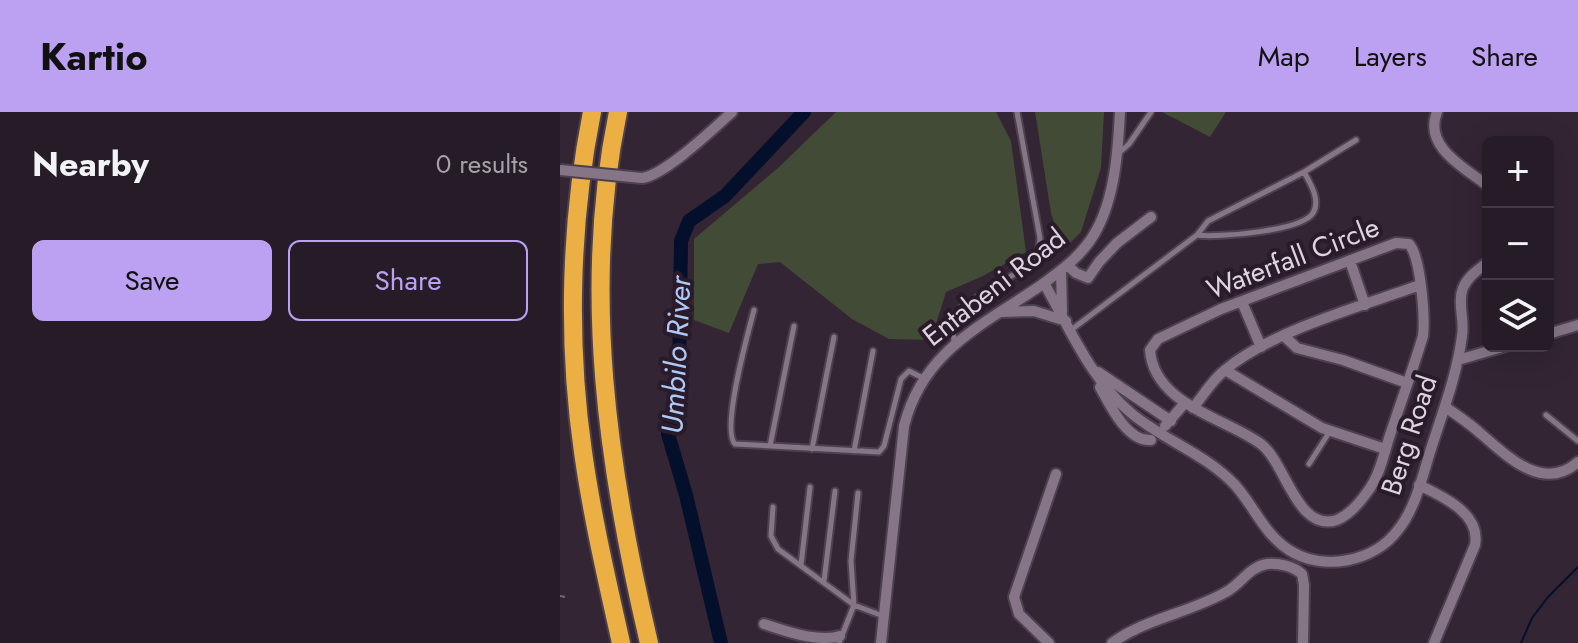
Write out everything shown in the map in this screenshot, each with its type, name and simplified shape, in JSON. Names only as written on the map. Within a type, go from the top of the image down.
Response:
[{"type":"highway","points":[[592,112],[580,195],[576,254],[576,386],[593,514],[621,643]]},
{"type":"highway","points":[[618,112],[606,194],[600,326],[620,512],[649,643]]},
{"type":"street","points":[[560,170],[651,177],[732,112]]},
{"type":"street","name":"Entabeni Road","points":[[881,643],[904,426],[909,406],[931,366],[954,345],[1044,283],[1081,253],[1097,230],[1107,203],[1120,112]]},
{"type":"street","points":[[1437,112],[1433,131],[1441,148],[1482,181]]},
{"type":"street","points":[[1066,322],[1064,268],[1088,278],[1117,243],[1151,217]]},
{"type":"street","name":"Waterfall Circle","points":[[1396,243],[1409,244],[1415,253],[1425,324],[1374,482],[1359,502],[1340,519],[1321,520],[1301,507],[1263,445],[1188,406],[1156,370],[1150,358],[1152,345],[1158,339],[1242,302],[1350,261],[1396,243]]},
{"type":"street","points":[[1350,261],[1365,305]]},
{"type":"street","name":"Berg Road","points":[[1093,369],[1107,389],[1132,413],[1224,474],[1278,542],[1291,552],[1336,562],[1351,560],[1382,546],[1404,522],[1445,407],[1458,360],[1463,333],[1463,287],[1482,267]]},
{"type":"street","points":[[1044,283],[1093,369],[1103,393],[1126,427],[1136,437],[1151,440]]},
{"type":"street","points":[[1093,369],[1168,424],[1225,370],[1261,347],[1420,285]]},
{"type":"street","points":[[1242,302],[1261,347]]},
{"type":"street","points":[[1001,312],[1034,311],[1066,322]]},
{"type":"street","points":[[1554,332],[1578,325]]},
{"type":"street","points":[[1284,336],[1297,348],[1343,360],[1407,383]]},
{"type":"street","points":[[1458,360],[1485,352]]},
{"type":"street","points":[[1225,370],[1330,431],[1385,449]]},
{"type":"street","points":[[1445,407],[1525,469],[1540,473],[1560,472],[1578,462]]},
{"type":"street","points":[[1049,643],[1019,614],[1014,597],[1056,474]]},
{"type":"street","points":[[1419,485],[1442,496],[1464,513],[1477,534],[1434,643]]},
{"type":"street","points":[[1112,643],[1145,623],[1198,606],[1223,594],[1259,566],[1268,564],[1292,567],[1302,574],[1303,643]]},
{"type":"street","points":[[764,624],[790,638],[839,640]]},
{"type":"lane","points":[[954,345],[953,321],[962,307],[1032,263],[1038,256],[1040,238],[1017,112]]},
{"type":"lane","points":[[1116,156],[1129,144],[1151,112]]},
{"type":"lane","points":[[1066,322],[1197,235],[1208,221],[1304,172],[1356,140]]},
{"type":"lane","points":[[1197,235],[1232,236],[1303,221],[1313,214],[1316,199],[1304,172]]},
{"type":"lane","points":[[754,310],[740,364],[730,435],[735,444],[874,453],[882,450],[901,379],[909,371],[923,378]]},
{"type":"lane","points":[[770,446],[794,326]]},
{"type":"lane","points":[[812,449],[834,337]]},
{"type":"lane","points":[[854,451],[873,351]]},
{"type":"lane","points":[[1546,415],[1578,441]]},
{"type":"lane","points":[[1309,464],[1330,431]]},
{"type":"lane","points":[[801,566],[810,487]]},
{"type":"lane","points":[[824,581],[835,491]]},
{"type":"lane","points":[[839,640],[854,605],[851,561],[858,493]]},
{"type":"lane","points":[[773,507],[773,542],[854,605],[884,616]]},
{"type":"path","points":[[560,596],[565,597]]},
{"type":"green space","points":[[836,112],[996,112],[1011,141],[1026,252],[946,292],[931,340],[889,339],[852,319],[780,262],[758,264],[729,333],[694,320],[694,239],[778,168]]},
{"type":"green space","points":[[1035,112],[1104,112],[1101,168],[1081,232],[1063,250],[1051,213]]},
{"type":"green space","points":[[1162,112],[1226,112],[1210,137]]},
{"type":"waterway","name":"Umbilo River","points":[[721,643],[686,495],[668,434],[679,378],[681,241],[689,221],[725,196],[804,112]]},
{"type":"waterway","points":[[1521,643],[1532,618],[1578,567]]}]
